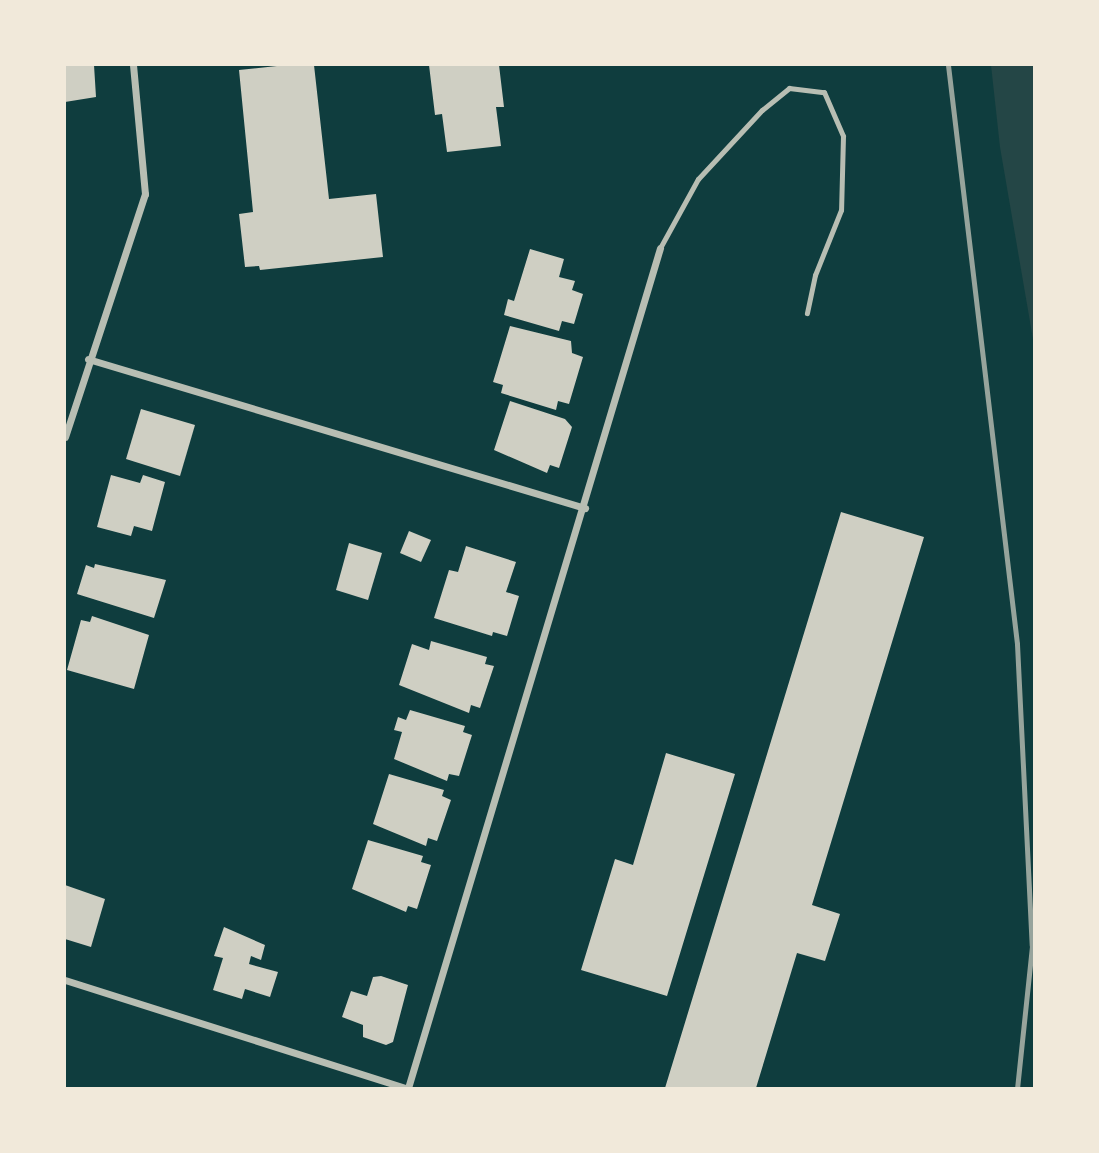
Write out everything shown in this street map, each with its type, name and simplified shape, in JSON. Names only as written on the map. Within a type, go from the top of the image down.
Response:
[{"type":"street","points":[[65,437],[88,359],[145,194],[133,65]]},
{"type":"street","points":[[65,980],[407,1088],[585,508],[660,248]]},
{"type":"street","points":[[88,359],[585,508]]},
{"type":"lane","points":[[660,248],[698,179],[762,110],[789,88],[824,92],[843,136],[841,210],[815,275],[807,313]]},
{"type":"shaded area","points":[[991,65],[1034,65],[1034,345],[1000,147]]},
{"type":"building","points":[[65,65],[94,65],[96,97],[65,102]]},
{"type":"building","points":[[314,65],[329,199],[376,194],[383,257],[260,270],[259,266],[245,267],[239,214],[253,212],[239,70]]},
{"type":"building","points":[[429,65],[499,65],[504,107],[496,107],[501,146],[447,152],[442,114],[435,115]]},
{"type":"building","points":[[530,249],[564,259],[559,277],[575,281],[572,290],[583,294],[574,324],[562,321],[559,331],[504,315],[508,299],[514,301]]},
{"type":"building","points":[[510,326],[571,341],[572,353],[583,357],[569,404],[558,401],[556,410],[501,393],[503,385],[493,382]]},
{"type":"building","points":[[510,401],[565,419],[572,427],[559,468],[550,465],[547,473],[494,450]]},
{"type":"building","points":[[141,409],[195,425],[180,476],[126,459]]},
{"type":"building","points":[[111,475],[140,483],[143,475],[165,482],[152,531],[134,526],[131,536],[97,527]]},
{"type":"building","points":[[841,512],[924,537],[812,905],[840,914],[825,961],[797,953],[756,1088],[665,1088]]},
{"type":"building","points":[[409,531],[431,540],[421,562],[400,553]]},
{"type":"building","points":[[349,543],[382,553],[368,600],[336,590]]},
{"type":"building","points":[[466,546],[516,562],[506,592],[519,596],[507,636],[493,632],[492,636],[434,618],[449,570],[458,572]]},
{"type":"building","points":[[95,564],[166,580],[154,618],[77,594],[86,565],[94,568]]},
{"type":"building","points":[[92,616],[149,635],[134,689],[67,670],[81,620],[90,622]]},
{"type":"building","points":[[431,641],[487,657],[485,664],[494,666],[480,708],[471,705],[469,713],[399,685],[412,644],[429,650]]},
{"type":"building","points":[[410,710],[465,726],[463,732],[472,735],[459,776],[449,774],[447,781],[394,759],[402,732],[394,730],[398,717],[406,720]]},
{"type":"building","points":[[666,753],[735,774],[667,996],[581,970],[615,859],[633,865]]},
{"type":"building","points":[[389,774],[444,790],[442,796],[451,800],[437,841],[428,838],[426,846],[373,824]]},
{"type":"building","points":[[368,840],[423,856],[421,862],[431,865],[417,909],[408,906],[406,912],[352,889]]},
{"type":"building","points":[[65,885],[105,899],[91,947],[65,939]]},
{"type":"building","points":[[224,927],[265,945],[261,960],[251,956],[249,964],[278,972],[270,997],[245,989],[242,999],[213,990],[223,958],[214,956]]},
{"type":"building","points":[[381,976],[408,985],[393,1042],[386,1045],[363,1037],[363,1025],[342,1017],[351,991],[367,996],[373,977]]},
{"type":"railway","points":[[948,65],[1017,644],[1032,946],[1017,1088]]}]
